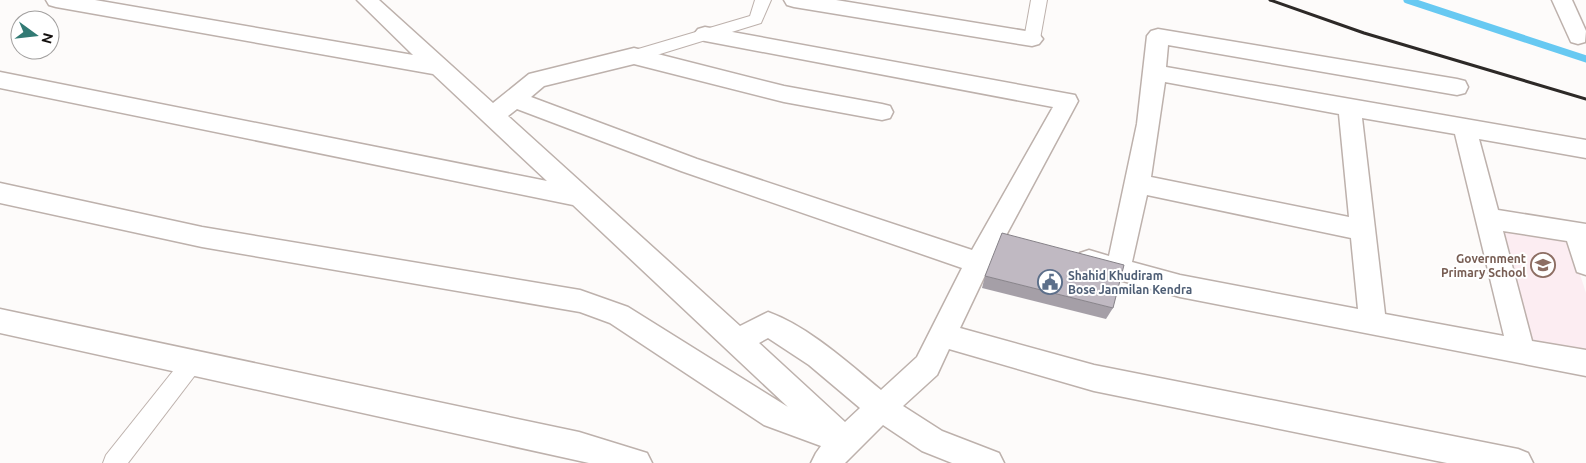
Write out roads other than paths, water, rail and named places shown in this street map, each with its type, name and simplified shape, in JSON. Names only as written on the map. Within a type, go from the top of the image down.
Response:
[{"type":"street","points":[[56,0],[438,67]]},
{"type":"street","points":[[367,0],[845,441]]},
{"type":"street","points":[[492,116],[537,80],[634,56],[756,19],[764,0]]},
{"type":"street","points":[[794,0],[885,7],[1032,39],[1039,0]]},
{"type":"street","points":[[705,34],[1067,102],[1003,237],[978,263],[927,366],[845,441],[826,463]]},
{"type":"street","points":[[1118,269],[1139,184],[1156,73],[1158,36],[1457,87]]},
{"type":"street","points":[[634,56],[784,94],[882,112]]},
{"type":"street","points":[[1156,73],[1465,129],[1586,148]]},
{"type":"street","points":[[0,80],[582,198]]},
{"type":"street","points":[[514,98],[689,165],[978,263]]},
{"type":"street","points":[[1350,108],[1373,324]]},
{"type":"street","points":[[1465,129],[1521,351]]},
{"type":"street","points":[[1139,184],[1363,230]]},
{"type":"street","points":[[0,193],[202,237],[580,301],[619,315],[774,415],[845,441]]},
{"type":"street","points":[[1488,219],[1581,233],[1586,264]]},
{"type":"street","points":[[1070,256],[1180,286],[1586,363]]},
{"type":"street","points":[[0,321],[579,446],[637,463]]},
{"type":"street","points":[[738,341],[768,324],[819,356],[881,408],[932,441],[989,463]]},
{"type":"street","points":[[942,335],[1094,378],[1518,463]]},
{"type":"street","points":[[114,463],[192,363]]},
{"type":"waterway","points":[[1407,0],[1586,59]]},
{"type":"railway","points":[[1270,0],[1364,33],[1586,99]]},
{"type":"place","name":"Government Primary School","points":[[1543,265]]},
{"type":"place","name":"Shahid Khudiram Bose Janmilan Kendra","points":[[1050,282]]}]
